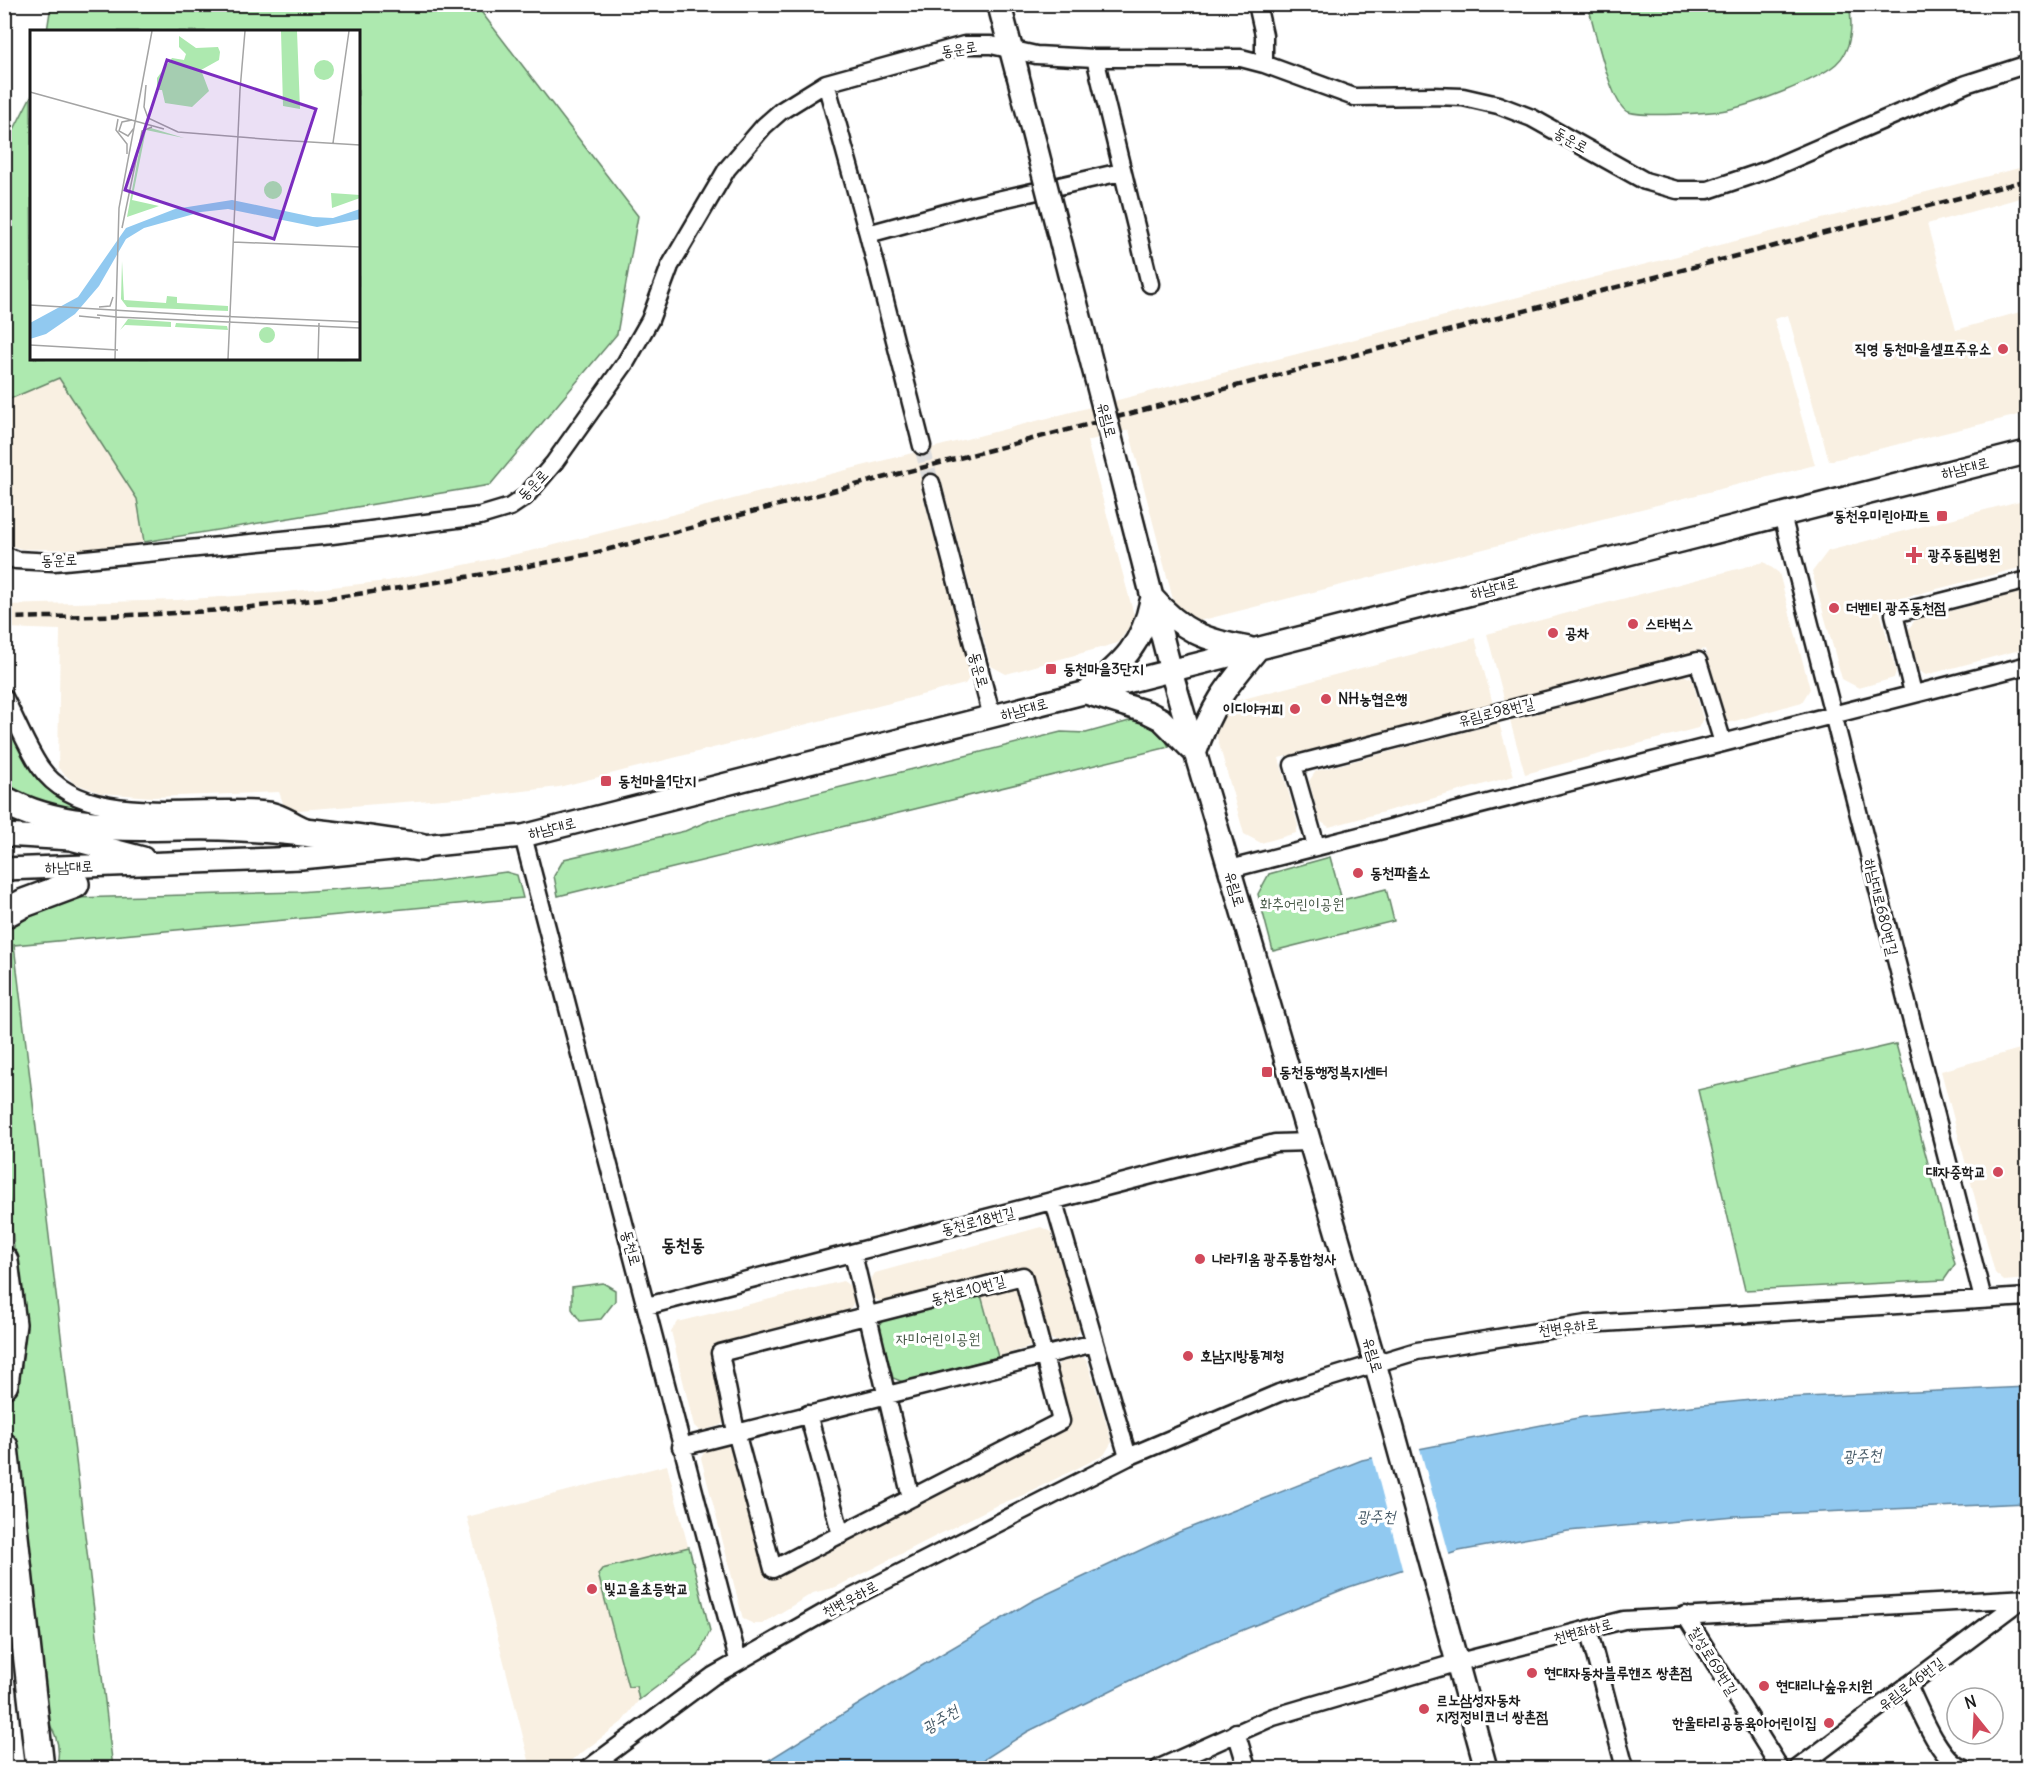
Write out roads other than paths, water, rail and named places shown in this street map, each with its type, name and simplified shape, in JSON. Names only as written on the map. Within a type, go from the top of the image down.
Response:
[{"type":"highway","points":[[4,800],[30,814],[86,825],[220,826],[318,832],[420,847]]},
{"type":"highway","points":[[4,902],[27,893],[75,884]]},
{"type":"highway","points":[[4,914],[24,903],[75,884]]},
{"type":"highway","points":[[4,1261],[12,1324],[4,1384]]},
{"type":"highway","points":[[4,1447],[40,1768]]},
{"type":"main road","name":"유림로","points":[[999,4],[1017,72]]},
{"type":"main road","name":"하남대로","points":[[1674,542],[2028,452]]},
{"type":"street","points":[[1257,4],[1264,35],[1264,64]]},
{"type":"street","name":"동운로","points":[[4,555],[16,560],[65,561],[332,536],[480,516],[510,507],[525,496],[554,463],[626,362],[650,320],[670,266],[727,169],[764,126],[782,111],[826,83],[964,45],[991,45],[1036,55],[1095,58],[1195,56],[1241,58],[1264,64],[1354,97],[1463,97],[1498,105],[1532,118],[1645,181],[1677,190],[1708,190],[1770,169],[1966,84],[2028,64]]},
{"type":"street","points":[[1095,58],[1150,284]]},
{"type":"street","name":"유림로","points":[[1017,72],[1171,671],[1382,1387],[1486,1768]]},
{"type":"street","points":[[826,83],[868,234],[922,446]]},
{"type":"street","points":[[868,234],[971,206],[1121,172]]},
{"type":"street","name":"동운로","points":[[931,483],[992,717]]},
{"type":"street","name":"하남대로680번길","points":[[1782,515],[1983,1299]]},
{"type":"street","name":"하남대로","points":[[4,869],[301,858],[523,836],[1674,542]]},
{"type":"street","points":[[1913,693],[1894,614],[2028,580]]},
{"type":"street","points":[[1085,693],[1147,712],[1161,719],[1195,754],[1215,702],[1258,649],[1216,642],[1200,636],[1182,627],[1152,597]]},
{"type":"street","points":[[1085,693],[1122,662],[1137,643],[1146,622],[1152,597]]},
{"type":"street","name":"유림로98번길","points":[[1316,846],[1293,765],[1501,710],[1698,661],[1723,743]]},
{"type":"street","points":[[1230,869],[1832,713],[2028,665]]},
{"type":"street","points":[[4,697],[41,768],[61,788],[87,801],[115,807],[273,811],[318,832]]},
{"type":"street","points":[[4,835],[71,839],[167,864]]},
{"type":"street","name":"동천로","points":[[523,836],[738,1660]]},
{"type":"street","points":[[75,884],[167,864]]},
{"type":"street","name":"동천로18번길","points":[[647,1306],[1275,1143],[1310,1142]]},
{"type":"street","points":[[1054,1202],[1128,1457]]},
{"type":"street","points":[[853,1254],[911,1498]]},
{"type":"street","name":"동천로10번길","points":[[1023,1276],[1061,1421],[773,1569],[736,1432],[720,1353],[868,1317],[1023,1276]]},
{"type":"street","name":"천변우하로","points":[[589,1768],[696,1688],[738,1660],[970,1536],[1128,1457],[1279,1393],[1417,1351],[1586,1324],[2028,1297]]},
{"type":"street","points":[[681,1447],[1094,1343]]},
{"type":"street","points":[[808,1414],[841,1534]]},
{"type":"street","name":"천변좌하로","points":[[1159,1768],[1273,1717],[1454,1655],[1624,1620],[1685,1615],[2026,1599]]},
{"type":"street","name":"유림로46번길","points":[[1798,1768],[2026,1599]]},
{"type":"street","name":"칠성로69번길","points":[[1685,1615],[1780,1768]]},
{"type":"street","points":[[1588,1629],[1625,1768]]},
{"type":"street","points":[[1908,1685],[1938,1744],[1956,1766],[1963,1768]]},
{"type":"street","points":[[1236,1732],[1247,1768]]},
{"type":"water","name":"광주천","points":[[2027,1387],[2027,1503],[1734,1516],[1568,1531],[1459,1551],[1349,1587],[1186,1653],[1027,1732],[971,1768],[756,1768],[901,1678],[1032,1601],[1179,1532],[1362,1460],[1583,1417],[1761,1399]]},
{"type":"tunnel","points":[[922,446],[931,483]]},
{"type":"railway","points":[[4,618],[183,613],[242,608],[418,585],[594,553],[2028,180]]},
{"type":"place","name":"직영 동천마을셀프주유소","points":[[2003,349]]},
{"type":"place","name":"동천우미린아파트","points":[[1942,516]]},
{"type":"place","name":"광주동림병원","points":[[1914,555]]},
{"type":"place","name":"더벤티 광주동천점","points":[[1834,608]]},
{"type":"place","name":"스타벅스","points":[[1633,624]]},
{"type":"place","name":"공차","points":[[1553,633]]},
{"type":"place","name":"동천마을3단지","points":[[1051,669]]},
{"type":"place","name":"NH농협은행","points":[[1326,699]]},
{"type":"place","name":"이디야커피","points":[[1295,709]]},
{"type":"place","name":"동천마을1단지","points":[[606,781]]},
{"type":"place","name":"동천파출소","points":[[1358,873]]},
{"type":"place","name":"동천동행정복지센터","points":[[1267,1072]]},
{"type":"place","name":"대자중학교","points":[[1998,1172]]},
{"type":"place","name":"나라키움 광주통합청사","points":[[1200,1259]]},
{"type":"place","name":"호남지방통계청","points":[[1188,1356]]},
{"type":"place","name":"빛고을초등학교","points":[[592,1589]]},
{"type":"place","name":"현대자동차블루핸즈 쌍촌점","points":[[1532,1673]]},
{"type":"place","name":"현대리나숲유치원","points":[[1764,1686]]},
{"type":"place","name":"르노삼성자동차 지정정비코너 쌍촌점","points":[[1424,1709]]},
{"type":"place","name":"한울타리공동육아어린이집","points":[[1829,1723]]},
{"type":"district","name":"동천동","points":[[683,1245]]},
{"type":"park label","name":"화추어린이공원","points":[[1302,904]]},
{"type":"park label","name":"자미어린이공원","points":[[938,1339]]}]
